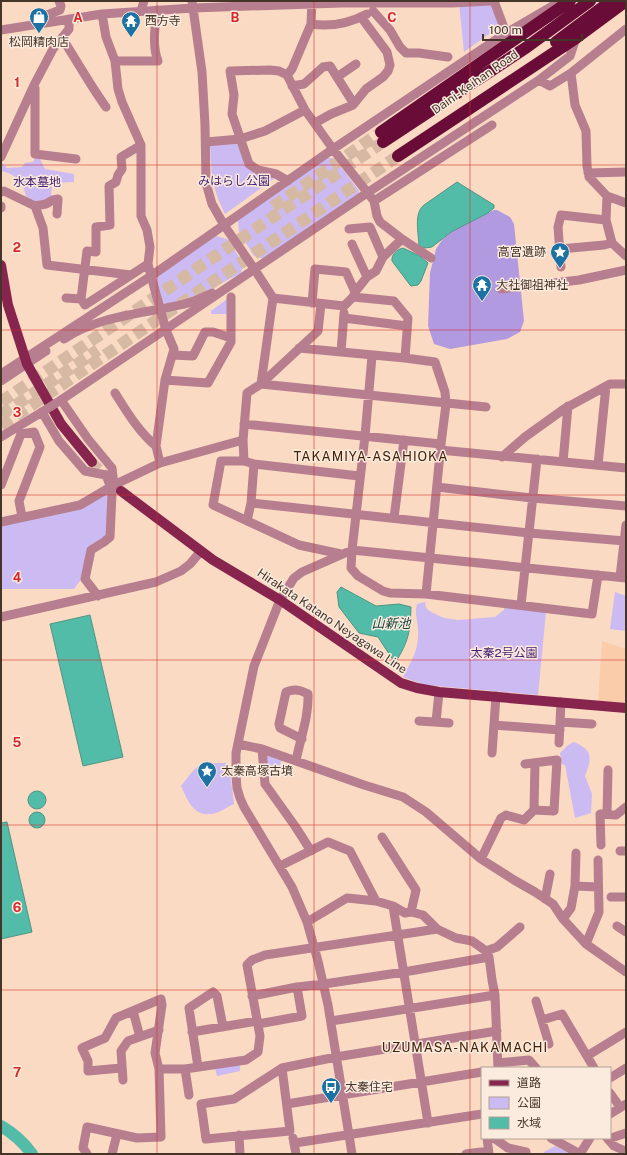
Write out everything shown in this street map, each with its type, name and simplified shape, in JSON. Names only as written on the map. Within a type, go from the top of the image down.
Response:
[{"type":"highway","name":"Daini-Keihan Road","points":[[570,1],[382,137],[527,47],[590,1]]},
{"type":"highway","name":"Daini-Keihan Road","points":[[576,38],[395,155],[535,57],[611,1]]},
{"type":"highway","points":[[576,38],[626,1]]},
{"type":"main road","points":[[1,265],[8,305],[26,361],[61,424],[92,462]]},
{"type":"main road","name":"Hirakata Katano Neyagawa Line","points":[[117,488],[213,560],[280,600],[397,681],[417,688],[439,692],[626,708]]},
{"type":"street","points":[[40,23],[47,15],[60,10],[61,6],[59,1]]},
{"type":"street","points":[[141,11],[144,1]]},
{"type":"street","points":[[1,30],[102,14],[157,10],[192,4],[312,2],[373,6],[489,1]]},
{"type":"street","points":[[494,1],[506,33]]},
{"type":"street","points":[[1,381],[26,361],[333,149],[506,33],[562,1]]},
{"type":"street","points":[[287,75],[292,69],[311,24],[312,2]]},
{"type":"street","points":[[192,4],[202,72],[206,142],[206,183],[212,204],[224,225],[273,298],[261,384]]},
{"type":"street","points":[[311,24],[346,23],[361,17],[373,6]]},
{"type":"street","points":[[373,6],[400,47],[406,53],[419,53],[448,57]]},
{"type":"street","points":[[115,61],[158,61],[156,55],[155,26],[157,10]]},
{"type":"street","points":[[102,14],[106,37],[115,61],[118,89],[122,102],[141,145],[141,216],[147,230],[150,247],[148,264],[166,330],[174,349],[165,380],[156,446],[160,462]]},
{"type":"street","points":[[315,123],[354,104],[366,89],[383,77],[388,70],[390,65],[387,52],[361,17]]},
{"type":"street","points":[[1,157],[34,85],[53,49],[69,29],[69,19]]},
{"type":"street","points":[[539,80],[550,86],[571,73],[626,29]]},
{"type":"street","points":[[62,38],[90,85],[106,107]]},
{"type":"street","points":[[1,437],[61,400],[367,193],[539,80],[570,56],[576,38]]},
{"type":"street","points":[[337,77],[356,64]]},
{"type":"street","points":[[292,86],[304,84],[323,67],[330,66],[354,104]]},
{"type":"street","points":[[288,181],[276,174],[258,170],[249,164],[232,114],[234,95],[230,71],[270,70],[279,71],[287,75],[305,110],[374,202],[380,222],[402,239],[431,258]]},
{"type":"street","points":[[571,73],[575,105],[586,131],[588,173],[607,196],[626,202]]},
{"type":"street","points":[[34,85],[35,154],[76,159]]},
{"type":"street","points":[[206,142],[240,139],[265,131],[305,110]]},
{"type":"street","points":[[374,202],[492,124]]},
{"type":"street","points":[[141,145],[121,157],[122,169],[116,182],[108,186],[110,225],[96,227],[96,252],[87,251],[81,299],[85,304],[148,264]]},
{"type":"street","points":[[588,173],[626,172]]},
{"type":"street","points":[[1,192],[4,191],[35,206],[46,204],[58,199],[57,214]]},
{"type":"street","points":[[607,196],[606,220],[612,243],[626,256]]},
{"type":"street","points":[[35,206],[43,228],[47,265],[131,275]]},
{"type":"street","points":[[561,267],[558,227],[560,215],[606,220]]},
{"type":"street","points":[[349,229],[370,227],[383,257]]},
{"type":"street","points":[[340,352],[344,306],[367,277],[376,271],[383,257],[402,239]]},
{"type":"street","points":[[560,249],[612,243]]},
{"type":"street","points":[[352,244],[367,277]]},
{"type":"street","points":[[244,461],[243,440],[247,393],[261,384],[318,331],[315,269],[346,272],[354,294]]},
{"type":"street","points":[[501,289],[579,280],[626,270]]},
{"type":"street","points":[[1,374],[90,325],[111,318],[186,304],[230,286]]},
{"type":"street","points":[[354,294],[394,301],[408,318],[405,358]]},
{"type":"street","points":[[165,380],[208,383],[231,342],[231,297]]},
{"type":"street","points":[[66,298],[81,299]]},
{"type":"street","points":[[273,298],[344,306]]},
{"type":"street","points":[[344,318],[407,326]]},
{"type":"street","points":[[173,355],[193,356],[205,332],[213,332],[231,338]]},
{"type":"street","points":[[299,348],[435,362],[446,392],[446,404],[440,447],[426,594]]},
{"type":"street","points":[[372,356],[365,436],[359,476],[352,550],[351,568],[358,576],[383,591],[390,593],[426,594],[592,614],[598,575]]},
{"type":"street","points":[[261,384],[486,407]]},
{"type":"street","points":[[502,457],[526,436],[568,406],[610,384],[626,384]]},
{"type":"street","points":[[598,465],[606,386]]},
{"type":"street","points":[[115,393],[128,413],[149,440],[156,446]]},
{"type":"street","points":[[61,400],[88,440],[112,468],[117,488]]},
{"type":"street","points":[[563,462],[568,406]]},
{"type":"street","points":[[42,412],[59,441],[85,471],[106,475],[109,483],[117,488]]},
{"type":"street","points":[[244,424],[404,440],[502,457],[626,468]]},
{"type":"street","points":[[1,485],[21,434],[34,432],[40,447],[20,501],[22,518]]},
{"type":"street","points":[[1,522],[80,506],[117,488],[160,462],[243,440]]},
{"type":"street","points":[[394,518],[404,440]]},
{"type":"street","points":[[521,606],[537,459]]},
{"type":"street","points":[[341,554],[299,545],[213,505],[221,461],[244,461],[254,464],[359,476]]},
{"type":"street","points":[[247,521],[251,503],[254,464]]},
{"type":"street","points":[[437,487],[532,498],[626,506]]},
{"type":"street","points":[[98,596],[85,579],[91,550],[110,537],[112,494],[117,488]]},
{"type":"street","points":[[251,503],[356,513],[529,533],[625,541]]},
{"type":"street","points":[[352,1154],[331,1021],[315,948],[307,922],[292,887],[240,798],[236,776],[236,753],[254,666],[280,600],[294,578],[302,572],[352,550],[623,578],[626,525]]},
{"type":"street","points":[[1,618],[156,582],[181,571],[190,564],[201,551]]},
{"type":"street","points":[[296,761],[302,739],[308,694],[303,691],[292,689],[286,692],[279,724],[280,728],[302,739]]},
{"type":"street","points":[[436,722],[439,692]]},
{"type":"street","points":[[492,753],[496,696]]},
{"type":"street","points":[[559,743],[561,702]]},
{"type":"street","points":[[419,721],[450,724]]},
{"type":"street","points":[[494,725],[560,726],[592,724]]},
{"type":"street","points":[[238,744],[262,749],[364,785],[403,797],[426,812],[481,859],[553,904],[563,919],[586,944],[626,972]]},
{"type":"street","points":[[262,749],[265,784],[311,851]]},
{"type":"street","points":[[481,859],[501,818],[506,815],[524,820],[534,810],[554,811],[557,760],[530,764],[534,810]]},
{"type":"street","points":[[601,845],[602,814],[608,770]]},
{"type":"street","points":[[602,814],[616,815],[626,808]]},
{"type":"street","points":[[382,837],[416,890],[412,912]]},
{"type":"street","points":[[280,866],[328,842],[350,851],[376,901]]},
{"type":"street","points":[[563,919],[572,908],[575,886],[576,852]]},
{"type":"street","points":[[586,944],[599,912],[598,860]]},
{"type":"street","points":[[545,899],[550,874]]},
{"type":"street","points":[[575,886],[598,887]]},
{"type":"street","points":[[612,897],[626,897]]},
{"type":"street","points":[[307,922],[347,898],[376,901],[393,906],[405,913],[412,912],[423,915],[437,928],[456,938],[472,941],[487,954],[496,995],[498,1066],[529,1060],[535,1067]]},
{"type":"street","points":[[393,906],[428,1122]]},
{"type":"street","points":[[618,926],[626,932]]},
{"type":"street","points":[[252,996],[297,987],[404,972],[487,954],[520,927]]},
{"type":"street","points":[[159,1069],[185,1069],[246,1060],[258,1052],[260,1036],[247,965],[252,960],[265,955],[437,928]]},
{"type":"street","points":[[192,1032],[302,1016],[297,987]]},
{"type":"street","points":[[198,1067],[189,1008],[213,992],[217,996],[223,1027]]},
{"type":"street","points":[[331,1021],[496,995]]},
{"type":"street","points":[[87,1154],[83,1148],[87,1127],[137,1138],[161,1137],[159,1069],[155,1053],[162,1005],[161,999],[116,1018],[105,1038],[82,1048],[88,1061],[88,1071],[121,1068]]},
{"type":"street","points":[[536,1001],[549,1044]]},
{"type":"street","points":[[133,1011],[140,1037]]},
{"type":"street","points":[[542,1020],[562,1014],[593,1067]]},
{"type":"street","points":[[123,1080],[121,1051],[128,1042],[159,1030]]},
{"type":"street","points":[[290,1131],[206,1139],[201,1104],[234,1099],[282,1068],[336,1057],[497,1031]]},
{"type":"street","points":[[587,1056],[626,1032]]},
{"type":"street","points":[[282,1068],[290,1131],[295,1143],[296,1154]]},
{"type":"street","points":[[611,1077],[626,1068]]},
{"type":"street","points":[[185,1069],[189,1096]]},
{"type":"street","points":[[287,1104],[481,1072]]},
{"type":"street","points":[[611,1094],[623,1106],[611,1113]]},
{"type":"street","points":[[295,1143],[481,1114]]},
{"type":"street","points":[[611,1138],[626,1133]]},
{"type":"street","points":[[112,1154],[117,1134]]},
{"type":"street","points":[[240,1135],[240,1154]]},
{"type":"street","points":[[466,1154],[489,1152],[487,1139]]},
{"type":"street","points":[[495,1139],[508,1148],[526,1152],[526,1154]]},
{"type":"street","points":[[553,1139],[580,1154],[589,1139]]},
{"type":"street","points":[[608,1139],[614,1146],[623,1150],[625,1154]]},
{"type":"shaded area","points":[[494,210],[497,210],[510,217],[514,224],[524,321],[520,332],[507,339],[450,349],[434,344],[428,326],[430,273],[436,249],[442,240],[451,232]]},
{"type":"shaded area","points":[[602,641],[626,649],[626,703],[598,701]]},
{"type":"green space","points":[[489,1],[503,24],[464,52],[459,3]]},
{"type":"green space","name":"みはらし公園","points":[[240,142],[248,166],[275,178],[225,214],[218,199],[212,179],[210,146]]},
{"type":"green space","points":[[327,157],[336,160],[359,191],[358,197],[265,259],[254,256],[239,232],[238,220]]},
{"type":"green space","name":"水本墓地","points":[[35,158],[40,159],[45,169],[74,174],[74,182],[52,183],[51,199],[34,202],[26,196],[18,179],[11,174],[1,171],[1,162],[7,168],[22,167],[25,163],[33,162]]},
{"type":"green space","points":[[216,236],[227,239],[243,263],[241,274],[194,296],[162,304],[156,281],[158,274]]},
{"type":"green space","points":[[227,299],[228,314],[211,314],[211,311]]},
{"type":"green space","points":[[109,491],[106,537],[89,550],[82,578],[74,589],[1,589],[1,524],[22,521]]},
{"type":"green space","points":[[615,592],[626,596],[626,631],[610,629]]},
{"type":"green space","name":"太秦2号公園","points":[[425,602],[426,608],[431,612],[444,618],[458,620],[495,617],[504,610],[504,606],[546,612],[538,695],[425,685],[403,677],[416,649],[418,637],[416,611],[417,604]]},
{"type":"green space","points":[[574,742],[585,748],[588,752],[590,759],[585,776],[592,794],[591,813],[575,818],[565,765],[562,764],[560,753],[568,745]]},
{"type":"green space","points":[[265,755],[282,759],[276,776],[270,778]]},
{"type":"green space","points":[[209,763],[226,763],[229,765],[234,804],[213,814],[204,814],[199,812],[191,806],[181,786],[199,766]]},
{"type":"green space","points":[[237,1064],[240,1066],[240,1071],[217,1076],[215,1068]]},
{"type":"green space","points":[[555,1146],[573,1154],[544,1154],[544,1152]]},
{"type":"water","points":[[457,182],[494,205],[494,208],[488,213],[451,232],[432,247],[419,247],[417,224],[421,209],[424,205]]},
{"type":"water","points":[[403,248],[420,256],[428,263],[418,285],[411,286],[392,261],[392,257],[395,253]]},
{"type":"water","name":"山新池","points":[[341,587],[376,606],[399,604],[411,607],[408,636],[395,663],[378,637],[359,633],[339,607],[337,592]]},
{"type":"water","points":[[90,615],[123,757],[83,766],[50,624]]},
{"type":"water","points":[[37,791],[43,794],[46,800],[43,806],[37,809],[31,806],[28,800],[31,794]]},
{"type":"water","points":[[34,812],[40,812],[45,817],[43,826],[40,828],[34,828],[29,823],[29,817]]},
{"type":"water","points":[[7,822],[32,932],[1,939],[1,823]]},
{"type":"waterway","points":[[1,1126],[18,1138],[32,1154]]},
{"type":"tunnel","points":[[273,207],[381,132]]},
{"type":"tunnel","points":[[1,402],[383,142]]},
{"type":"tunnel","points":[[1,426],[398,156]]},
{"type":"tunnel","points":[[1,415],[98,350]]},
{"type":"tunnel","points":[[92,462],[109,479]]},
{"type":"place","name":"松岡精肉店","points":[[39,34]]},
{"type":"place","name":"西方寺","points":[[131,38]]},
{"type":"place","name":"高宮遺跡","points":[[560,269]]},
{"type":"place","name":"大社御祖神社","points":[[482,302]]},
{"type":"place","name":"太秦高塚古墳","points":[[207,788]]},
{"type":"place","name":"太秦住宅","points":[[331,1104]]},
{"type":"district","name":"TAKAMIYA-ASAHIOKA","points":[[371,456]]},
{"type":"district","name":"UZUMASA-NAKAMACHI","points":[[465,1047]]}]
